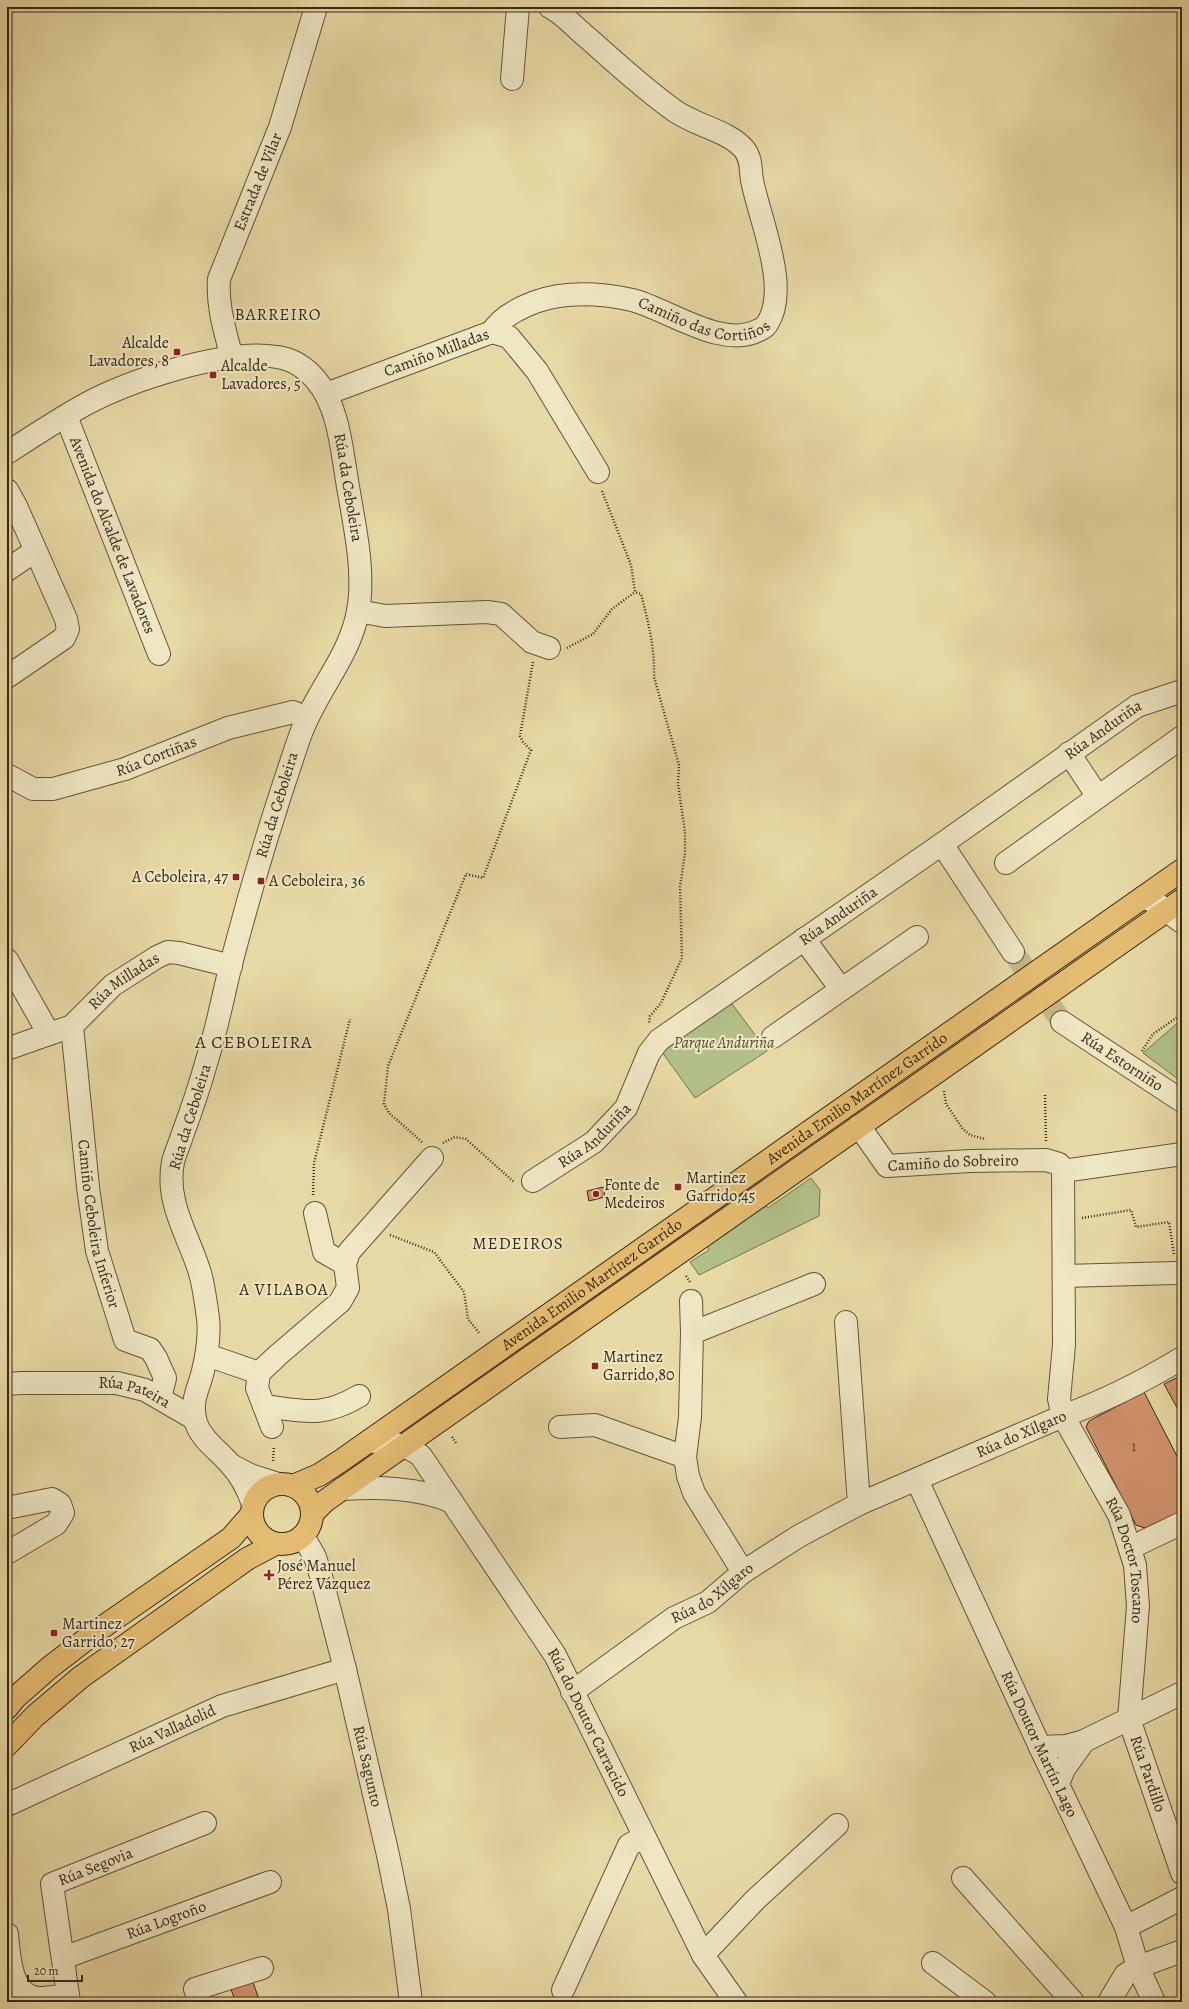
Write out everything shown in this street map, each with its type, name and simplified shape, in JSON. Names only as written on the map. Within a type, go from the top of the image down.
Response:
[{"type":"main road","name":"Avenida Emilio Martínez Garrido","points":[[285,1485],[319,1475],[368,1442],[1182,870]]},
{"type":"main road","name":"Avenida Emilio Martínez Garrido","points":[[312,1514],[325,1501],[342,1489],[412,1451],[423,1433],[859,1126],[1177,911]]},
{"type":"main road","points":[[7,1708],[15,1698],[49,1668],[97,1631],[231,1538],[252,1509],[260,1493],[271,1485],[285,1485],[307,1497],[312,1514],[308,1530],[303,1536],[294,1542],[275,1544],[262,1549],[241,1563],[81,1677],[35,1716],[7,1745]]},
{"type":"main road","points":[[252,1509],[253,1525],[258,1534],[265,1540],[275,1544]]},
{"type":"street","name":"Estrada de Vilar","points":[[232,358],[218,297],[219,279],[280,127],[316,7]]},
{"type":"street","points":[[512,79],[518,7]]},
{"type":"street","name":"Camiño das Cortiños","points":[[492,332],[498,322],[525,305],[548,297],[567,294],[598,295],[633,301],[705,330],[728,334],[749,335],[767,326],[774,309],[776,278],[763,216],[752,180],[751,161],[745,150],[734,140],[683,117],[654,96],[550,7]]},
{"type":"street","name":"Camiño Milladas","points":[[326,394],[492,332],[509,337],[537,371],[598,472]]},
{"type":"street","name":"Rúa da Ceboleira","points":[[195,1419],[193,1403],[202,1377],[207,1355],[208,1328],[203,1285],[199,1270],[179,1222],[173,1199],[172,1180],[174,1162],[208,1059],[231,966],[267,833],[307,718],[346,647],[358,611],[359,567],[354,530],[344,463],[335,421],[326,394],[316,379],[306,370],[281,357],[257,355],[232,358]]},
{"type":"street","name":"Avenida do Alcalde de Lavadores","points":[[7,452],[90,402],[121,389],[188,367],[232,358]]},
{"type":"street","name":"Avenida do Alcalde de Lavadores","points":[[66,416],[159,654]]},
{"type":"street","points":[[7,490],[16,506],[66,619],[68,629],[64,638],[7,677]]},
{"type":"street","points":[[7,570],[35,551]]},
{"type":"street","points":[[358,611],[385,616],[486,612],[501,614],[540,645]]},
{"type":"street","name":"Rúa Anduriña","points":[[526,1184],[594,1142],[626,1108],[649,1053],[659,1040],[942,844],[1137,706],[1182,691]]},
{"type":"street","name":"Rúa Cortiñas","points":[[7,775],[33,789],[53,789],[125,769],[235,726],[293,712],[307,718]]},
{"type":"street","points":[[1006,863],[1182,737]]},
{"type":"street","points":[[1069,753],[1098,797]]},
{"type":"street","points":[[942,844],[1013,952]]},
{"type":"street","points":[[1144,897],[1177,911]]},
{"type":"street","points":[[773,1037],[917,937]]},
{"type":"street","points":[[804,939],[841,990]]},
{"type":"street","name":"Rúa Milladas","points":[[7,1049],[72,1026],[113,985],[157,957],[168,952],[179,953],[231,966]]},
{"type":"street","points":[[7,960],[49,1034]]},
{"type":"street","name":"Rúa Estorniño","points":[[1062,1022],[1182,1101]]},
{"type":"street","name":"Camiño Ceboleira Inferior","points":[[72,1026],[88,1187],[98,1251],[125,1340],[150,1349],[166,1378],[160,1398]]},
{"type":"street","name":"Camiño do Sobreiro","points":[[859,1126],[887,1166],[970,1161],[1046,1160],[1059,1164],[1063,1171]]},
{"type":"street","points":[[1063,1416],[1059,1399],[1064,1345],[1063,1171],[1182,1154]]},
{"type":"street","points":[[272,1427],[257,1388],[259,1373],[340,1302],[348,1288],[345,1264],[349,1252],[434,1156]]},
{"type":"street","points":[[315,1213],[324,1252],[345,1264]]},
{"type":"street","points":[[1064,1276],[1176,1266]]},
{"type":"street","points":[[692,1333],[814,1284]]},
{"type":"street","points":[[690,1301],[692,1333],[690,1417],[685,1457],[694,1492],[743,1572]]},
{"type":"street","points":[[846,1322],[859,1504]]},
{"type":"street","points":[[207,1355],[259,1373]]},
{"type":"street","name":"Rúa do Xílgaro","points":[[572,1692],[674,1618],[708,1602],[743,1572],[799,1536],[859,1504],[1082,1409],[1150,1377],[1182,1358]]},
{"type":"street","name":"Rúa Pateira","points":[[7,1384],[117,1383],[145,1390],[195,1419]]},
{"type":"street","points":[[264,1406],[313,1413],[344,1405],[360,1396]]},
{"type":"street","name":"Rúa Doctor Toscano","points":[[1063,1416],[1119,1515],[1135,1565],[1138,1606],[1129,1719]]},
{"type":"street","points":[[195,1419],[198,1429],[208,1442],[233,1466],[243,1482],[252,1509]]},
{"type":"street","points":[[560,1427],[595,1425],[685,1457]]},
{"type":"street","points":[[368,1442],[389,1442],[412,1451]]},
{"type":"street","name":"Rúa do Doutor Carracido","points":[[412,1451],[452,1502],[555,1655],[703,1955],[732,2001]]},
{"type":"street","points":[[233,1466],[250,1475],[285,1485]]},
{"type":"street","name":"Rúa Doutor Martín Lago","points":[[917,1480],[1040,1747],[1126,1926],[1138,1967],[1154,2002]]},
{"type":"street","points":[[342,1489],[367,1487],[423,1493],[440,1496],[452,1502]]},
{"type":"street","points":[[7,1508],[52,1499],[60,1504],[63,1513],[56,1524],[7,1553]]},
{"type":"street","points":[[1130,1548],[1182,1523]]},
{"type":"street","name":"Rúa Sagunto","points":[[303,1536],[315,1557],[345,1669],[397,1901],[411,2002]]},
{"type":"street","name":"Rúa Valladolid","points":[[7,1805],[222,1706],[345,1669]]},
{"type":"street","points":[[1040,1747],[1066,1746],[1084,1741],[1182,1693]]},
{"type":"street","name":"Rúa Pardillo","points":[[1129,1719],[1182,1873]]},
{"type":"street","points":[[1058,1784],[1064,1769],[1084,1741]]},
{"type":"street","name":"Rúa Segovia","points":[[68,1998],[52,1884],[205,1823]]},
{"type":"street","points":[[703,1955],[755,1900],[837,1825]]},
{"type":"street","points":[[564,1990],[629,1845],[644,1837]]},
{"type":"street","points":[[963,1878],[1073,2002]]},
{"type":"street","name":"Rúa Logroño","points":[[63,1958],[270,1882]]},
{"type":"street","points":[[1126,1926],[1182,1898]]},
{"type":"street","points":[[7,1934],[12,1973],[26,1994],[38,1998],[68,1998]]},
{"type":"street","points":[[1109,2002],[1126,1975],[1138,1967],[1182,1951]]},
{"type":"street","points":[[933,1963],[985,2002]]},
{"type":"street","points":[[200,2002],[195,1989],[262,1968]]},
{"type":"path","points":[[598,472],[603,494],[631,565],[635,592]]},
{"type":"path","points":[[526,1184],[466,1139],[455,1137],[443,1144],[434,1156],[389,1113],[384,1104],[388,1066],[466,874],[483,878],[531,750],[523,742],[520,736],[535,651],[540,645],[570,647],[593,634],[612,609],[635,592]]},
{"type":"path","points":[[635,592],[641,594],[650,625],[655,661],[654,677],[679,764],[678,784],[686,832],[680,887],[682,958],[661,1003],[650,1016],[649,1028]]},
{"type":"path","points":[[1130,1066],[1153,1034],[1182,1014]]},
{"type":"path","points":[[315,1213],[312,1190],[314,1164],[350,1019]]},
{"type":"path","points":[[945,1093],[946,1104],[963,1129],[970,1135],[992,1141]]},
{"type":"path","points":[[1045,1095],[1046,1142]]},
{"type":"path","points":[[1078,1218],[1130,1210],[1136,1226],[1169,1222],[1176,1266]]},
{"type":"path","points":[[370,1228],[434,1252],[464,1292],[468,1319],[480,1334]]},
{"type":"green space","name":"Parque Anduriña","points":[[730,1001],[767,1051],[695,1098],[662,1052]]},
{"type":"green space","points":[[1182,1019],[1182,1082],[1143,1053]]},
{"type":"green space","points":[[811,1178],[820,1190],[819,1216],[699,1275],[690,1262],[709,1250],[707,1246],[765,1205],[768,1208]]},
{"type":"building","points":[[7,300],[12,301],[7,327]]},
{"type":"building","name":"Fonte de Medeiros","points":[[603,1187],[605,1197],[589,1201],[587,1191]]},
{"type":"building","points":[[1182,1375],[1182,1414],[1181,1415],[1164,1384]]},
{"type":"building","points":[[1144,1392],[1182,1466],[1182,1511],[1145,1528],[1136,1525],[1086,1427],[1089,1421]]},
{"type":"building","points":[[251,1977],[259,1999],[252,2002],[236,2002],[229,1985]]},
{"type":"tunnel","points":[[1013,952],[1062,1022]]},
{"type":"place","name":"Alcalde Lavadores, 8","points":[[177,352]]},
{"type":"place","name":"Alcalde Lavadores, 5","points":[[213,375]]},
{"type":"place","name":"A Ceboleira, 47","points":[[236,877]]},
{"type":"place","name":"A Ceboleira, 36","points":[[261,881]]},
{"type":"place","name":"Martinez Garrido,45","points":[[678,1187]]},
{"type":"place","name":"Fonte de Medeiros","points":[[596,1194]]},
{"type":"place","name":"Martinez Garrido,80","points":[[595,1366]]},
{"type":"place","name":"José Manuel Pérez Vázquez","points":[[269,1575]]},
{"type":"place","name":"Martinez Garrido, 27","points":[[54,1633]]},
{"type":"district","name":"BARREIRO","points":[[278,314]]},
{"type":"district","name":"A CEBOLEIRA","points":[[254,1042]]},
{"type":"district","name":"MEDEIROS","points":[[518,1243]]},
{"type":"district","name":"A VILABOA","points":[[284,1289]]}]
